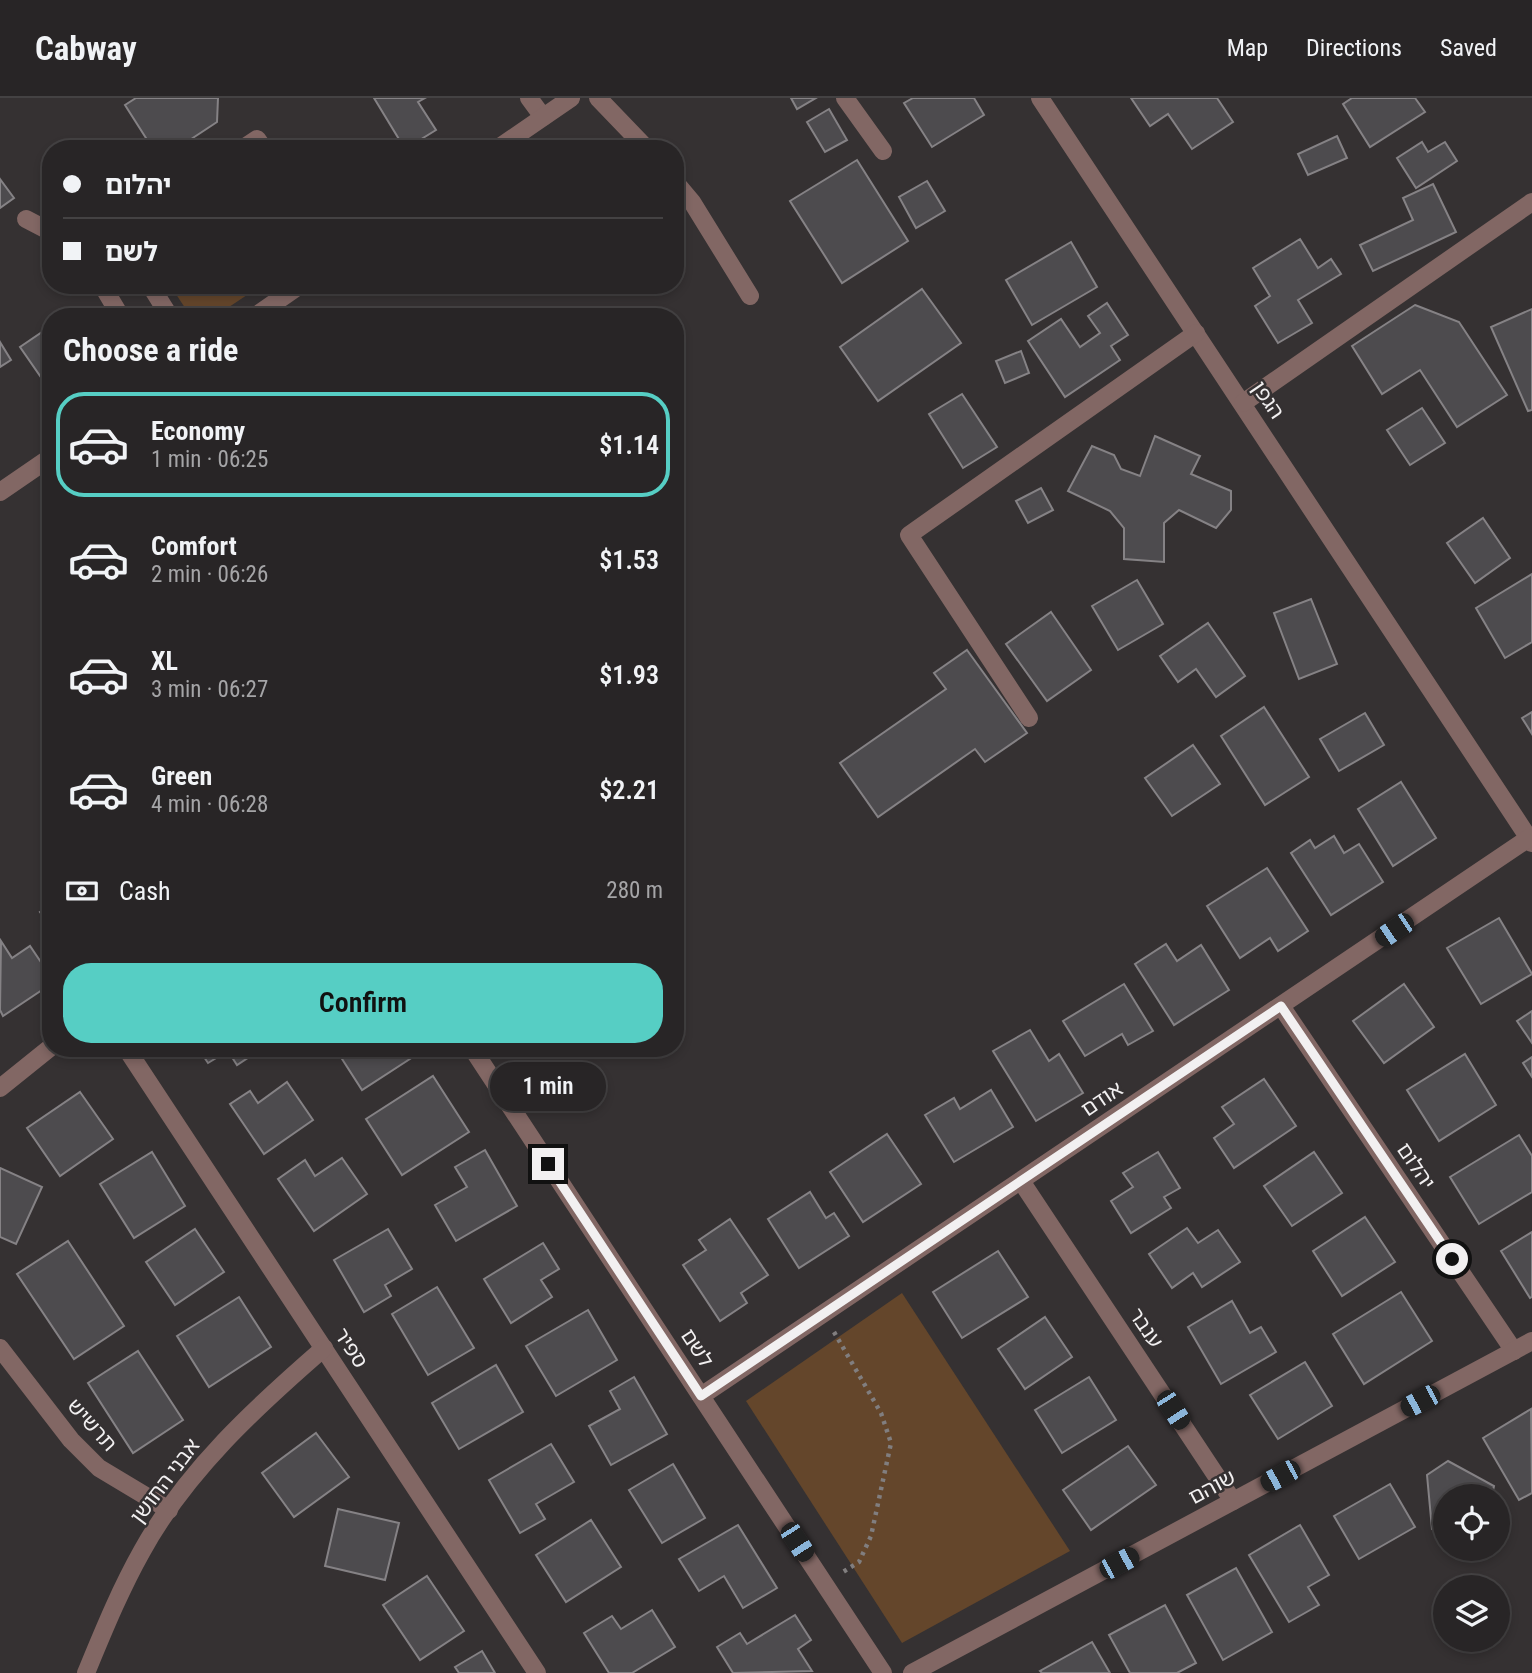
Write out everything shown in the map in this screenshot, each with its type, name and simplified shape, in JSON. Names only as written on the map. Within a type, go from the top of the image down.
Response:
[{"type":"street","points":[[529,98],[543,117]]},
{"type":"street","points":[[510,140],[571,98]]},
{"type":"street","points":[[598,98],[638,140]]},
{"type":"street","points":[[845,98],[883,151]]},
{"type":"street","name":"הגפן","points":[[1040,98],[1459,728],[1530,841]]},
{"type":"street","points":[[684,192],[750,296]]},
{"type":"street","points":[[1243,403],[1532,202]]},
{"type":"street","points":[[26,219],[42,227]]},
{"type":"street","points":[[267,308],[287,294]]},
{"type":"street","points":[[1029,718],[909,535],[1196,332]]},
{"type":"street","points":[[0,492],[42,463]]},
{"type":"street","name":"אודם","points":[[701,1396],[1530,841]]},
{"type":"street","name":"יהלום","points":[[1281,1006],[1514,1351]]},
{"type":"street","points":[[0,1088],[42,1054]]},
{"type":"street","name":"ספיר","points":[[132,1057],[537,1673]]},
{"type":"street","name":"לשם","points":[[478,1057],[883,1673]]},
{"type":"street","name":"ענבר","points":[[1021,1181],[1233,1501]]},
{"type":"street","name":"שוהם","points":[[912,1673],[1532,1341]]},
{"type":"street","name":"תרשיש","points":[[0,1348],[71,1440],[99,1468],[169,1510]]},
{"type":"street","name":"אבני החושן","points":[[86,1673],[143,1550],[169,1510],[216,1451],[260,1404],[324,1348]]},
{"type":"path","points":[[823,1314],[881,1413],[891,1443],[871,1536],[859,1562],[824,1583]]},
{"type":"shaded area","points":[[176,294],[248,294],[228,308],[185,308]]},
{"type":"shaded area","points":[[902,1293],[1070,1551],[902,1643],[746,1401]]},
{"type":"building","points":[[136,98],[218,98],[217,122],[190,140],[147,140],[125,105]]},
{"type":"building","points":[[374,98],[425,98],[418,102],[436,130],[420,140],[400,140]]},
{"type":"building","points":[[791,98],[816,98],[797,109]]},
{"type":"building","points":[[913,98],[974,98],[984,115],[932,147],[904,103]]},
{"type":"building","points":[[1131,98],[1217,98],[1233,122],[1192,149],[1168,114],[1150,126]]},
{"type":"building","points":[[1352,98],[1415,98],[1425,112],[1370,147],[1343,104]]},
{"type":"building","points":[[829,109],[847,140],[825,152],[807,122]]},
{"type":"building","points":[[1337,136],[1347,158],[1308,175],[1298,154]]},
{"type":"building","points":[[1422,142],[1428,152],[1445,142],[1457,161],[1416,188],[1397,158]]},
{"type":"building","points":[[857,160],[908,241],[842,283],[790,201]]},
{"type":"building","points":[[0,179],[14,198],[0,208]]},
{"type":"building","points":[[927,181],[945,211],[916,228],[899,197]]},
{"type":"building","points":[[1433,184],[1456,232],[1373,271],[1360,245],[1413,220],[1403,198]]},
{"type":"building","points":[[1300,239],[1318,268],[1331,259],[1341,274],[1298,300],[1312,323],[1278,343],[1255,306],[1270,296],[1253,268]]},
{"type":"building","points":[[1071,242],[1097,287],[1032,325],[1006,280]]},
{"type":"building","points":[[922,289],[961,343],[878,401],[840,347]]},
{"type":"building","points":[[1107,303],[1128,335],[1111,346],[1120,360],[1065,397],[1028,341],[1061,319],[1080,347],[1100,333],[1088,316]]},
{"type":"building","points":[[1415,305],[1459,322],[1507,395],[1457,427],[1420,370],[1382,394],[1352,346]]},
{"type":"building","points":[[1532,309],[1532,410],[1528,411],[1491,327]]},
{"type":"building","points":[[42,332],[42,379],[20,347]]},
{"type":"building","points":[[0,342],[11,360],[0,367]]},
{"type":"building","points":[[1021,351],[1029,373],[1005,383],[996,361]]},
{"type":"building","points":[[962,394],[997,447],[963,468],[929,414]]},
{"type":"building","points":[[1422,408],[1445,443],[1410,465],[1387,430]]},
{"type":"building","points":[[1155,436],[1200,456],[1191,474],[1231,491],[1231,510],[1216,528],[1179,510],[1164,523],[1164,562],[1124,559],[1124,528],[1110,511],[1068,491],[1092,446],[1114,455],[1121,469],[1140,476]]},
{"type":"building","points":[[1041,488],[1053,510],[1028,523],[1016,501]]},
{"type":"building","points":[[1483,518],[1510,558],[1475,583],[1447,543]]},
{"type":"building","points":[[1532,574],[1532,642],[1505,658],[1476,608]]},
{"type":"building","points":[[1137,580],[1163,624],[1118,650],[1092,606]]},
{"type":"building","points":[[1311,599],[1337,664],[1299,679],[1274,613]]},
{"type":"building","points":[[1051,612],[1091,670],[1047,701],[1006,644]]},
{"type":"building","points":[[1208,623],[1245,676],[1216,697],[1196,669],[1178,682],[1160,656]]},
{"type":"building","points":[[967,650],[1027,733],[985,762],[975,749],[878,817],[840,763],[946,689],[934,673]]},
{"type":"building","points":[[1264,707],[1309,777],[1265,805],[1221,736]]},
{"type":"building","points":[[1532,712],[1532,734],[1522,718]]},
{"type":"building","points":[[1365,713],[1384,745],[1339,771],[1320,739]]},
{"type":"building","points":[[1193,745],[1220,784],[1172,816],[1145,778]]},
{"type":"building","points":[[1401,782],[1436,838],[1393,866],[1358,809]]},
{"type":"building","points":[[1334,836],[1344,853],[1359,844],[1383,882],[1331,915],[1291,853],[1310,840],[1315,848]]},
{"type":"building","points":[[1267,868],[1308,931],[1278,951],[1270,938],[1240,958],[1207,906]]},
{"type":"building","points":[[1499,918],[1532,974],[1481,1004],[1447,948]]},
{"type":"building","points":[[1,941],[12,958],[30,946],[42,964],[42,990],[3,1016],[0,1010]]},
{"type":"building","points":[[1166,944],[1177,961],[1201,945],[1229,990],[1174,1025],[1135,964]]},
{"type":"building","points":[[1124,984],[1153,1031],[1128,1045],[1122,1034],[1085,1056],[1063,1021]]},
{"type":"building","points":[[1404,984],[1434,1027],[1384,1063],[1353,1021]]},
{"type":"building","points":[[1532,1011],[1532,1043],[1517,1021]]},
{"type":"building","points":[[1030,1030],[1049,1061],[1059,1054],[1083,1093],[1036,1121],[993,1051]]},
{"type":"building","points":[[1465,1054],[1496,1105],[1439,1141],[1407,1090]]},
{"type":"building","points":[[204,1057],[218,1057],[208,1063]]},
{"type":"building","points":[[232,1057],[249,1057],[237,1065]]},
{"type":"building","points":[[341,1057],[413,1057],[362,1090]]},
{"type":"building","points":[[1532,1057],[1532,1077],[1523,1063]]},
{"type":"building","points":[[433,1076],[469,1132],[402,1175],[366,1119]]},
{"type":"building","points":[[1264,1079],[1296,1126],[1234,1168],[1214,1138],[1234,1124],[1222,1107]]},
{"type":"building","points":[[287,1082],[313,1120],[264,1154],[230,1104],[250,1091],[258,1103]]},
{"type":"building","points":[[991,1090],[1013,1127],[954,1162],[925,1115],[954,1098],[960,1109]]},
{"type":"building","points":[[80,1092],[113,1139],[60,1176],[27,1128]]},
{"type":"building","points":[[887,1134],[921,1184],[863,1222],[830,1172]]},
{"type":"building","points":[[1519,1135],[1532,1156],[1532,1192],[1479,1224],[1450,1177]]},
{"type":"building","points":[[485,1150],[517,1206],[456,1241],[435,1205],[467,1187],[455,1167]]},
{"type":"building","points":[[152,1152],[185,1206],[134,1238],[100,1184]]},
{"type":"building","points":[[1158,1152],[1180,1188],[1164,1197],[1171,1208],[1131,1233],[1111,1201],[1133,1187],[1123,1173]]},
{"type":"building","points":[[1314,1152],[1342,1193],[1292,1226],[1264,1186]]},
{"type":"building","points":[[342,1158],[367,1194],[314,1231],[278,1179],[305,1160],[315,1176]]},
{"type":"building","points":[[0,1168],[42,1187],[16,1244],[0,1237]]},
{"type":"building","points":[[810,1192],[826,1218],[834,1213],[849,1236],[799,1268],[768,1219]]},
{"type":"building","points":[[1365,1217],[1395,1262],[1342,1296],[1313,1251]]},
{"type":"building","points":[[730,1219],[768,1275],[741,1293],[747,1303],[720,1321],[683,1265],[706,1250],[699,1240]]},
{"type":"building","points":[[1187,1228],[1198,1243],[1218,1230],[1240,1262],[1202,1287],[1193,1273],[1172,1288],[1149,1254]]},
{"type":"building","points":[[195,1229],[224,1272],[175,1305],[146,1262]]},
{"type":"building","points":[[388,1229],[412,1269],[385,1285],[391,1296],[364,1312],[334,1260]]},
{"type":"building","points":[[1532,1232],[1532,1297],[1530,1298],[1501,1251]]},
{"type":"building","points":[[68,1241],[124,1326],[74,1359],[17,1274]]},
{"type":"building","points":[[543,1243],[559,1269],[541,1280],[552,1297],[511,1323],[484,1279]]},
{"type":"building","points":[[998,1251],[1028,1297],[962,1338],[933,1292]]},
{"type":"building","points":[[437,1287],[474,1348],[428,1375],[392,1314]]},
{"type":"building","points":[[1401,1292],[1432,1341],[1364,1384],[1333,1334]]},
{"type":"building","points":[[239,1297],[271,1347],[209,1387],[177,1336]]},
{"type":"building","points":[[1232,1301],[1250,1333],[1261,1327],[1276,1352],[1221,1384],[1188,1327]]},
{"type":"building","points":[[588,1310],[617,1360],[556,1396],[526,1346]]},
{"type":"building","points":[[1045,1317],[1072,1357],[1025,1389],[998,1349]]},
{"type":"building","points":[[138,1351],[183,1420],[133,1453],[88,1383]]},
{"type":"building","points":[[1305,1362],[1332,1406],[1278,1439],[1250,1395]]},
{"type":"building","points":[[496,1365],[523,1412],[459,1449],[432,1403]]},
{"type":"building","points":[[634,1377],[667,1434],[611,1465],[589,1426],[620,1409],[610,1391]]},
{"type":"building","points":[[1089,1377],[1116,1420],[1062,1453],[1035,1410]]},
{"type":"building","points":[[1531,1409],[1532,1493],[1519,1500],[1483,1438]]},
{"type":"building","points":[[316,1433],[349,1477],[294,1517],[262,1473]]},
{"type":"building","points":[[551,1444],[574,1482],[536,1504],[545,1519],[520,1533],[489,1480]]},
{"type":"building","points":[[1128,1446],[1156,1485],[1091,1530],[1063,1490]]},
{"type":"building","points":[[1448,1461],[1490,1484],[1433,1484],[1433,1529],[1427,1475]]},
{"type":"building","points":[[673,1464],[705,1518],[662,1543],[629,1490]]},
{"type":"building","points":[[1390,1484],[1415,1527],[1359,1559],[1334,1516]]},
{"type":"building","points":[[338,1509],[399,1523],[385,1580],[325,1566]]},
{"type":"building","points":[[591,1520],[621,1567],[566,1602],[536,1555]]},
{"type":"building","points":[[738,1525],[777,1588],[743,1608],[724,1576],[699,1591],[679,1559]]},
{"type":"building","points":[[1300,1525],[1329,1575],[1308,1587],[1319,1605],[1289,1622],[1249,1555]]},
{"type":"building","points":[[1236,1568],[1272,1632],[1223,1660],[1187,1595]]},
{"type":"building","points":[[427,1576],[464,1631],[420,1660],[383,1605]]},
{"type":"building","points":[[1165,1605],[1196,1663],[1177,1673],[1130,1673],[1109,1635]]},
{"type":"building","points":[[652,1610],[675,1647],[632,1673],[609,1673],[584,1633],[612,1616],[621,1629]]},
{"type":"building","points":[[795,1615],[811,1640],[798,1649],[812,1671],[733,1673],[717,1647],[740,1633],[747,1644]]},
{"type":"building","points":[[1092,1642],[1110,1673],[1040,1671]]},
{"type":"building","points":[[482,1651],[495,1673],[459,1673],[455,1667]]},
{"type":"route","points":[[548,1164],[701,1396],[1281,1006],[1452,1259]]}]
